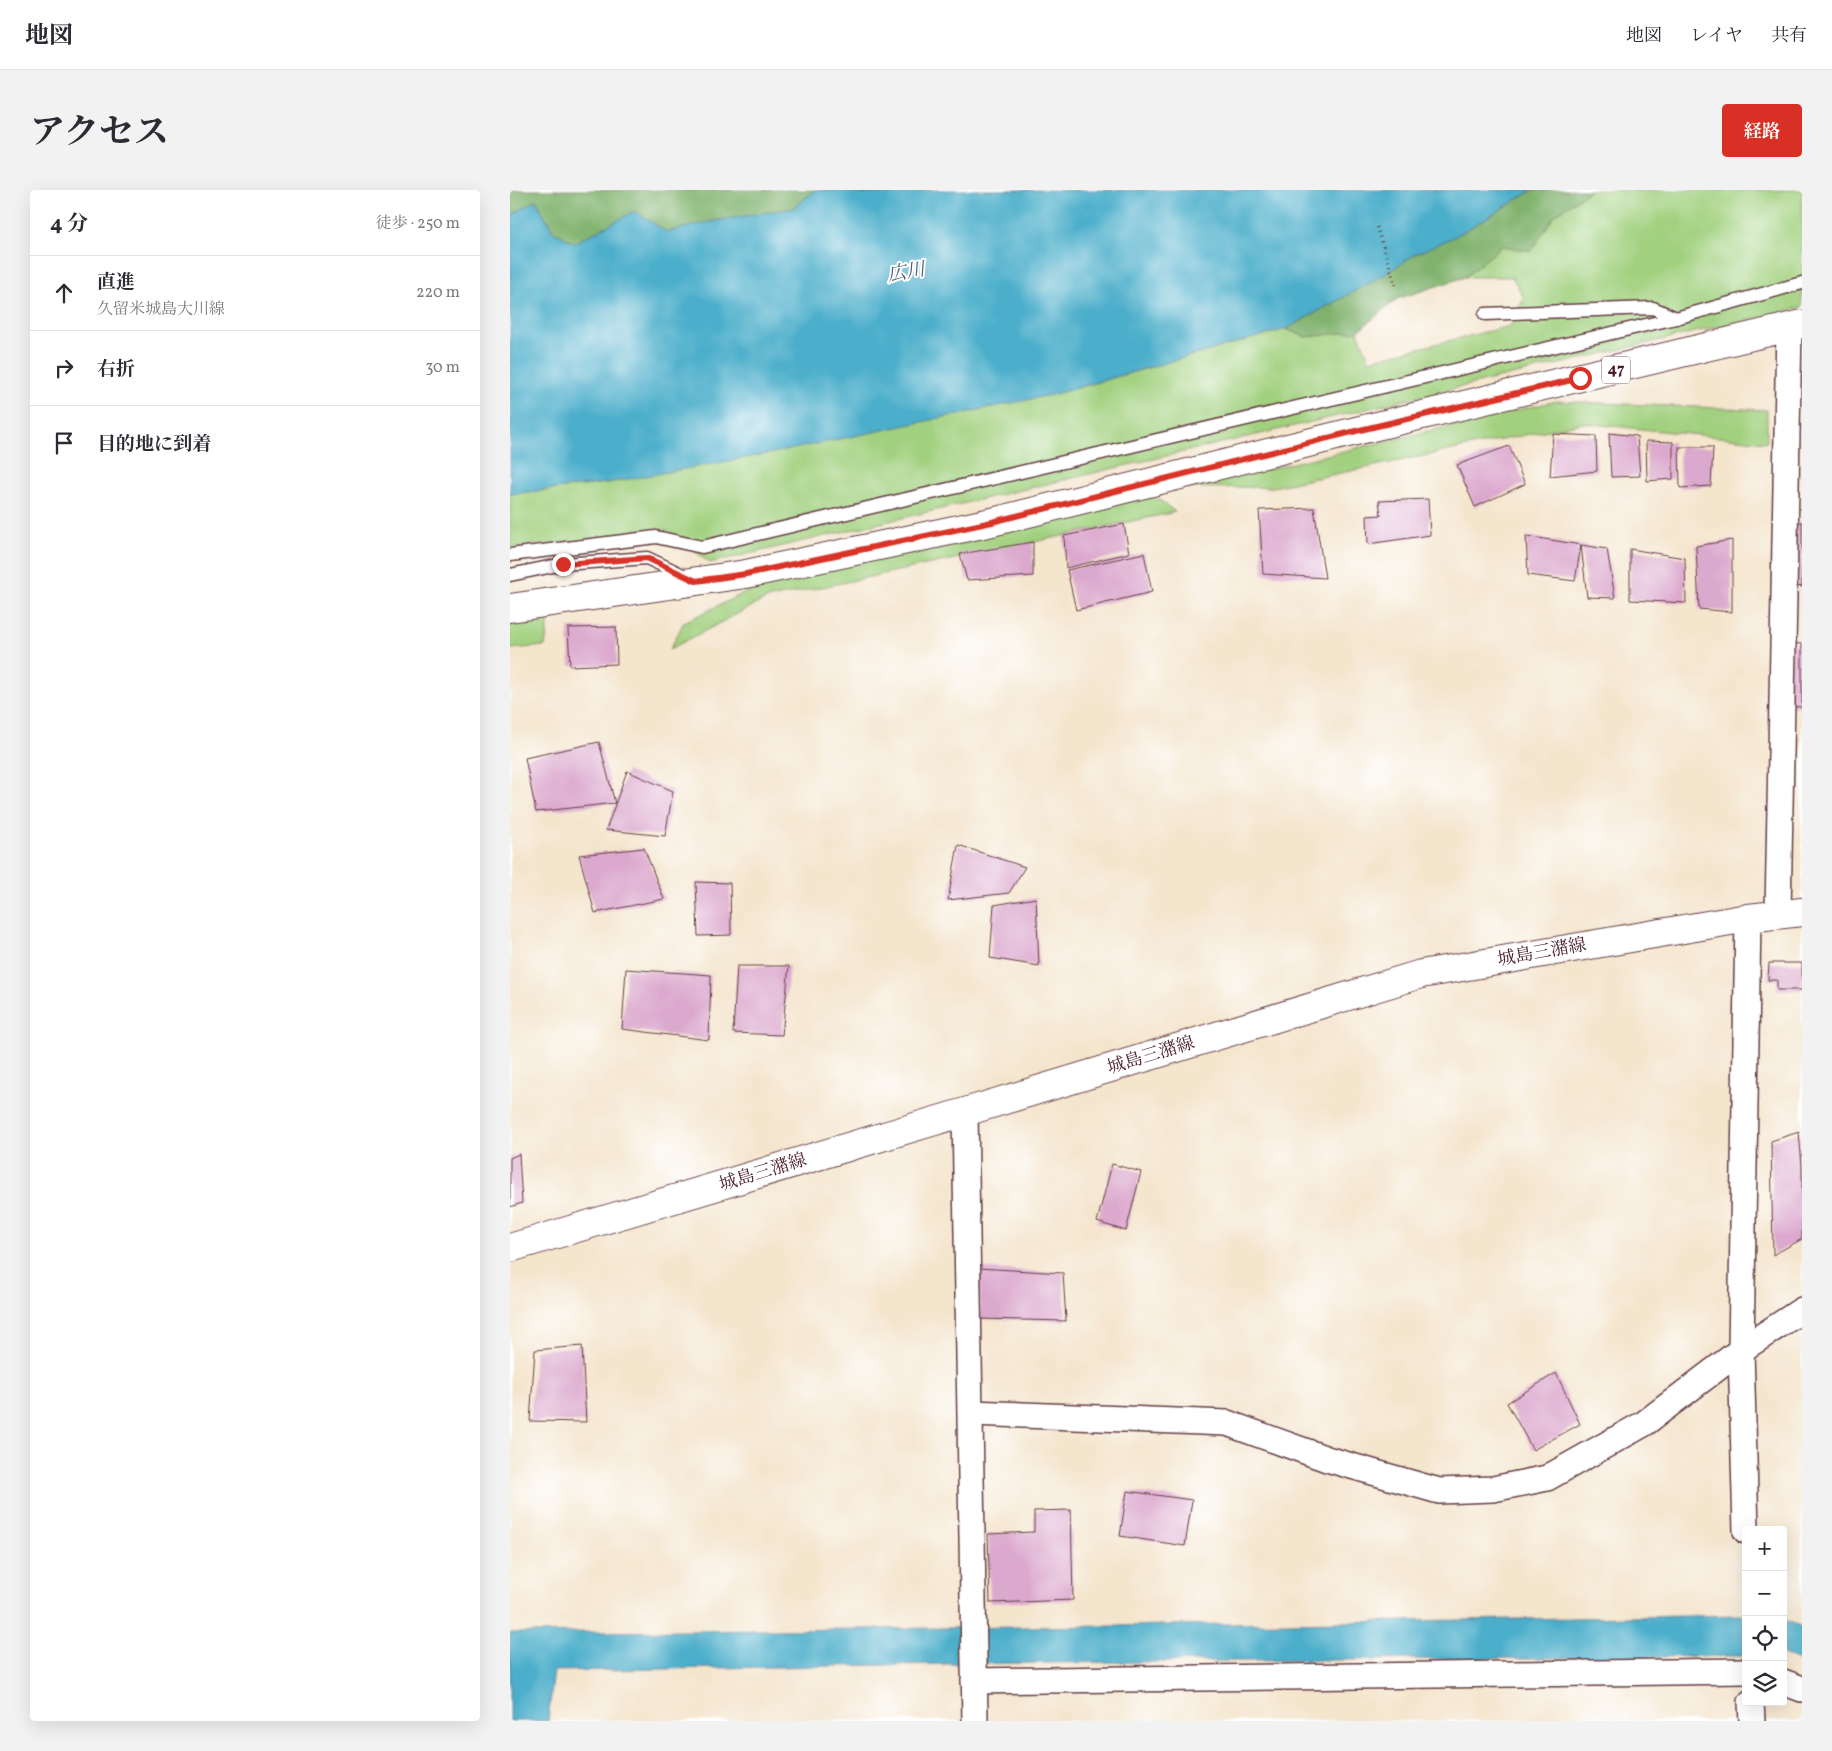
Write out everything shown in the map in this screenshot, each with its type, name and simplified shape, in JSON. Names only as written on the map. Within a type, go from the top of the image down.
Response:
[{"type":"main road","name":"47","points":[[510,608],[746,574],[992,522],[1369,428],[1796,326]]},
{"type":"main road","name":"城島三潴線","points":[[510,1248],[1421,974],[1748,918],[1790,913]]},
{"type":"street","points":[[1790,913],[1796,326]]},
{"type":"street","points":[[1746,1526],[1740,1350],[1748,918]]},
{"type":"street","points":[[965,1112],[976,1721]]},
{"type":"street","points":[[971,1413],[1227,1423],[1327,1459],[1439,1490],[1493,1489],[1547,1478],[1646,1424],[1740,1350],[1802,1310]]},
{"type":"street","points":[[974,1675],[1742,1671]]},
{"type":"street","points":[[1787,1683],[1802,1689]]},
{"type":"street","points":[[1752,1706],[1752,1721]]},
{"type":"lane","points":[[510,555],[656,537],[702,547],[1676,318],[1802,283]]},
{"type":"lane","points":[[1485,314],[1653,308],[1676,318]]},
{"type":"lane","points":[[561,549],[563,564]]},
{"type":"lane","points":[[510,575],[563,564],[647,558],[696,581]]},
{"type":"path","points":[[1377,227],[1396,286]]},
{"type":"green space","points":[[510,190],[815,190],[794,208],[709,222],[667,232],[635,212],[574,243],[553,231],[536,200],[510,216]]},
{"type":"green space","points":[[848,190],[906,190],[863,194]]},
{"type":"green space","points":[[1533,190],[1590,190],[1554,216],[1531,251],[1502,246],[1465,277],[1397,299],[1358,331],[1306,337],[1286,329],[1387,273],[1415,254],[1454,237]]},
{"type":"green space","points":[[1590,190],[1802,190],[1802,307],[710,563],[667,530],[510,548],[510,494],[607,483],[1055,394],[1286,329],[1306,337],[1358,331],[1369,360],[1510,326],[1524,298],[1512,277],[1465,277],[1502,246],[1531,251],[1554,216]]},
{"type":"green space","points":[[1556,401],[1767,410],[1767,442],[1583,423],[1273,487],[1187,488]]},
{"type":"green space","points":[[1155,496],[1175,512],[766,599],[670,649],[684,622],[761,585]]},
{"type":"green space","points":[[549,619],[545,646],[510,649],[510,624]]},
{"type":"water","name":"広川","points":[[815,190],[848,190],[863,194],[906,190],[1533,190],[1454,237],[1415,254],[1387,273],[1286,329],[1055,394],[783,451],[607,483],[510,494],[510,216],[536,200],[553,231],[574,243],[635,211],[667,232],[709,222],[794,208]]},
{"type":"water","points":[[1742,1615],[1742,1656],[944,1664],[554,1671],[548,1721],[510,1721],[510,1633],[1112,1626]]},
{"type":"water","points":[[1787,1621],[1802,1627],[1802,1662],[1787,1656]]},
{"type":"building","points":[[1609,433],[1637,436],[1640,476],[1611,477]]},
{"type":"building","points":[[1553,434],[1596,436],[1597,471],[1550,476]]},
{"type":"building","points":[[1646,441],[1673,442],[1673,479],[1647,481]]},
{"type":"building","points":[[1509,446],[1525,484],[1475,507],[1457,465]]},
{"type":"building","points":[[1679,447],[1713,447],[1711,486],[1680,488]]},
{"type":"building","points":[[1428,499],[1430,535],[1368,544],[1367,516],[1381,515],[1379,501]]},
{"type":"building","points":[[1314,508],[1325,578],[1263,574],[1259,510]]},
{"type":"building","points":[[1802,522],[1802,587],[1781,583],[1789,523]]},
{"type":"building","points":[[1124,524],[1129,553],[1066,568],[1064,536]]},
{"type":"building","points":[[1526,536],[1581,545],[1575,581],[1528,575]]},
{"type":"building","points":[[1732,540],[1732,612],[1699,609],[1696,546]]},
{"type":"building","points":[[1033,542],[1033,576],[967,580],[960,554]]},
{"type":"building","points":[[1581,545],[1607,549],[1615,598],[1587,597]]},
{"type":"building","points":[[1630,549],[1685,558],[1686,603],[1630,600]]},
{"type":"building","points":[[1144,553],[1152,592],[1076,610],[1067,570]]},
{"type":"building","points":[[616,627],[617,664],[570,666],[568,628]]},
{"type":"building","points":[[1787,643],[1802,644],[1802,707],[1783,706]]},
{"type":"building","points":[[599,742],[615,803],[536,812],[525,758]]},
{"type":"building","points":[[627,771],[673,791],[665,836],[606,830]]},
{"type":"building","points":[[958,845],[1025,867],[1009,893],[948,900]]},
{"type":"building","points":[[644,848],[664,899],[595,913],[579,855]]},
{"type":"building","points":[[696,882],[730,883],[731,935],[698,936]]},
{"type":"building","points":[[1036,898],[1039,966],[990,958],[994,905]]},
{"type":"building","points":[[1769,963],[1802,963],[1802,990],[1777,990],[1777,980],[1768,980]]},
{"type":"building","points":[[737,966],[789,966],[782,1035],[733,1033]]},
{"type":"building","points":[[626,969],[711,975],[709,1040],[622,1029]]},
{"type":"building","points":[[1799,1132],[1802,1166],[1802,1239],[1773,1255],[1771,1141]]},
{"type":"building","points":[[519,1154],[522,1203],[510,1207],[510,1158]]},
{"type":"building","points":[[1112,1164],[1141,1172],[1126,1231],[1097,1222]]},
{"type":"building","points":[[978,1268],[1063,1273],[1066,1321],[981,1319]]},
{"type":"building","points":[[582,1346],[586,1422],[530,1421],[535,1350]]},
{"type":"building","points":[[1556,1373],[1580,1424],[1533,1450],[1507,1403]]},
{"type":"building","points":[[1127,1491],[1192,1500],[1185,1546],[1120,1536]]},
{"type":"building","points":[[1071,1510],[1073,1600],[990,1603],[988,1534],[1034,1532],[1034,1511]]},
{"type":"route","points":[[563,564],[647,558],[696,581],[746,574],[992,522],[1360,430],[1580,378]]}]
